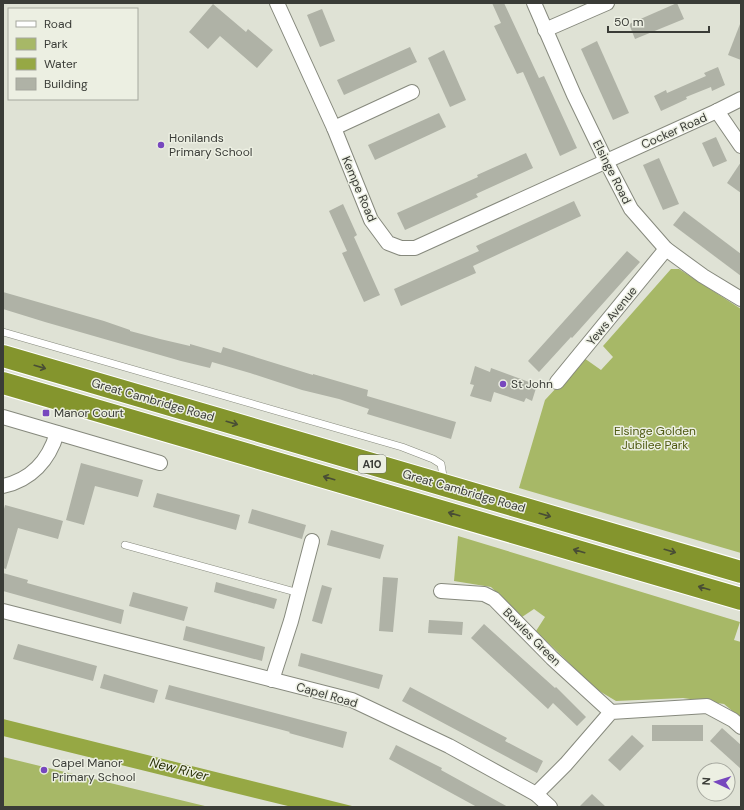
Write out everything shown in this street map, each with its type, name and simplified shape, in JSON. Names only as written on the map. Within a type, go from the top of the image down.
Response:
[{"type":"highway","name":"Great Cambridge Road","points":[[3,356],[741,572]]},
{"type":"highway","name":"Great Cambridge Road","points":[[3,383],[741,599]]},
{"type":"street","name":"Kempe Road","points":[[277,3],[334,128],[371,220],[388,243],[401,248],[415,248],[606,161]]},
{"type":"street","name":"Elsinge Road","points":[[534,3],[574,95],[631,209],[666,249],[703,276],[741,299]]},
{"type":"street","points":[[545,30],[607,3]]},
{"type":"street","points":[[334,128],[412,92]]},
{"type":"street","name":"Cocker Road","points":[[606,161],[717,112],[741,99]]},
{"type":"street","points":[[717,112],[741,146]]},
{"type":"street","name":"Yews Avenue","points":[[557,382],[666,249]]},
{"type":"street","points":[[3,417],[160,463]]},
{"type":"street","points":[[3,486],[11,484],[31,474],[46,458],[53,446],[57,433]]},
{"type":"street","points":[[272,680],[299,593],[312,541]]},
{"type":"street","name":"Bowles Green","points":[[441,591],[484,594],[494,599],[552,658],[611,712]]},
{"type":"street","name":"Capel Road","points":[[3,611],[352,700],[449,746],[536,794],[550,807]]},
{"type":"street","points":[[536,794],[566,764],[611,712],[707,706],[741,726]]},
{"type":"lane","points":[[3,332],[402,447],[433,459],[441,464],[443,476],[440,484]]},
{"type":"lane","points":[[125,545],[299,593]]},
{"type":"green space","name":"Elsinge Golden Jubilee Park","points":[[671,269],[679,269],[741,309],[741,553],[519,488],[545,400],[584,358],[601,370],[613,357],[603,346]]},
{"type":"green space","points":[[458,536],[740,622],[734,640],[741,642],[741,718],[724,704],[683,698],[616,701],[596,689],[536,631],[545,617],[534,609],[522,617],[491,587],[454,581]]},
{"type":"green space","name":"Capel Manor Primary School","points":[[3,757],[209,807],[3,807]]},
{"type":"water","name":"New River","points":[[3,719],[356,807],[292,807],[3,736]]},
{"type":"building","points":[[492,3],[504,3],[539,78],[544,76],[577,148],[560,156],[523,72],[517,74],[494,26],[501,23]]},
{"type":"building","points":[[677,3],[684,19],[635,39],[629,24]]},
{"type":"building","points":[[213,4],[246,32],[248,29],[273,50],[257,68],[220,36],[208,49],[189,32]]},
{"type":"building","points":[[322,9],[335,41],[320,47],[307,15]]},
{"type":"building","points":[[741,24],[741,60],[728,55]]},
{"type":"building","points":[[597,41],[629,113],[613,120],[581,49]]},
{"type":"building","points":[[410,47],[417,62],[344,95],[337,80]]},
{"type":"building","points":[[444,50],[466,100],[450,107],[428,58]]},
{"type":"building","points":[[718,67],[725,85],[712,91],[711,87],[686,97],[687,99],[661,111],[654,96],[666,90],[667,93],[706,76],[704,73]]},
{"type":"building","points":[[439,113],[446,127],[375,160],[368,145]]},
{"type":"building","points":[[716,137],[727,161],[713,167],[702,143]]},
{"type":"building","points":[[526,153],[533,168],[476,194],[478,197],[405,230],[397,213],[478,177],[477,175]]},
{"type":"building","points":[[659,158],[679,204],[663,210],[643,165]]},
{"type":"building","points":[[741,162],[741,193],[727,183]]},
{"type":"building","points":[[574,201],[581,216],[473,266],[476,273],[401,306],[394,289],[479,251],[476,246]]},
{"type":"building","points":[[343,204],[357,235],[354,237],[380,295],[364,302],[342,253],[347,251],[329,211]]},
{"type":"building","points":[[684,211],[741,254],[741,276],[673,225]]},
{"type":"building","points":[[627,251],[640,262],[572,338],[571,337],[539,372],[528,361]]},
{"type":"building","points":[[3,292],[104,321],[130,331],[190,346],[190,344],[221,353],[223,347],[313,375],[368,390],[367,396],[456,422],[451,439],[367,414],[369,409],[339,399],[302,390],[250,373],[212,362],[210,368],[181,361],[3,309]]},
{"type":"building","name":"St John","points":[[475,366],[490,372],[491,368],[537,385],[532,401],[526,398],[524,402],[494,392],[491,402],[470,396],[474,385],[470,384]]},
{"type":"building","points":[[81,463],[143,480],[138,497],[95,486],[84,525],[66,520]]},
{"type":"building","points":[[157,493],[240,515],[236,530],[153,507]]},
{"type":"building","points":[[5,505],[63,521],[58,539],[18,528],[6,569],[3,568],[3,513]]},
{"type":"building","points":[[252,509],[306,525],[302,539],[248,523]]},
{"type":"building","points":[[331,530],[384,545],[380,559],[327,545]]},
{"type":"building","points":[[3,573],[28,580],[27,583],[124,610],[121,624],[3,591]]},
{"type":"building","points":[[383,577],[398,578],[393,632],[379,631]]},
{"type":"building","points":[[216,582],[277,599],[274,609],[214,592]]},
{"type":"building","points":[[322,585],[332,588],[322,624],[312,621]]},
{"type":"building","points":[[133,592],[188,607],[184,621],[129,606]]},
{"type":"building","points":[[429,620],[463,622],[462,635],[428,633]]},
{"type":"building","points":[[484,624],[555,688],[556,687],[586,717],[577,726],[553,703],[548,709],[471,638]]},
{"type":"building","points":[[186,626],[265,647],[262,661],[183,640]]},
{"type":"building","points":[[18,644],[97,666],[93,681],[13,659]]},
{"type":"building","points":[[301,653],[383,675],[379,689],[298,666]]},
{"type":"building","points":[[104,674],[158,690],[154,703],[100,688]]},
{"type":"building","points":[[169,685],[347,732],[343,748],[289,733],[290,732],[165,699]]},
{"type":"building","points":[[410,687],[507,738],[505,741],[543,761],[537,773],[402,701]]},
{"type":"building","points":[[652,725],[703,725],[703,741],[652,741]]},
{"type":"building","points":[[722,728],[741,745],[741,769],[736,764],[736,762],[733,762],[710,741]]},
{"type":"building","points":[[632,735],[644,746],[620,771],[608,760]]},
{"type":"building","points":[[396,745],[442,768],[441,770],[508,807],[477,807],[389,759]]},
{"type":"building","points":[[592,794],[606,807],[579,807]]},
{"type":"place","name":"Honilands Primary School","points":[[161,145]]},
{"type":"place","name":"St John","points":[[503,384]]},
{"type":"place","name":"Manor Court","points":[[46,413]]},
{"type":"place","name":"Capel Manor Primary School","points":[[44,770]]}]
